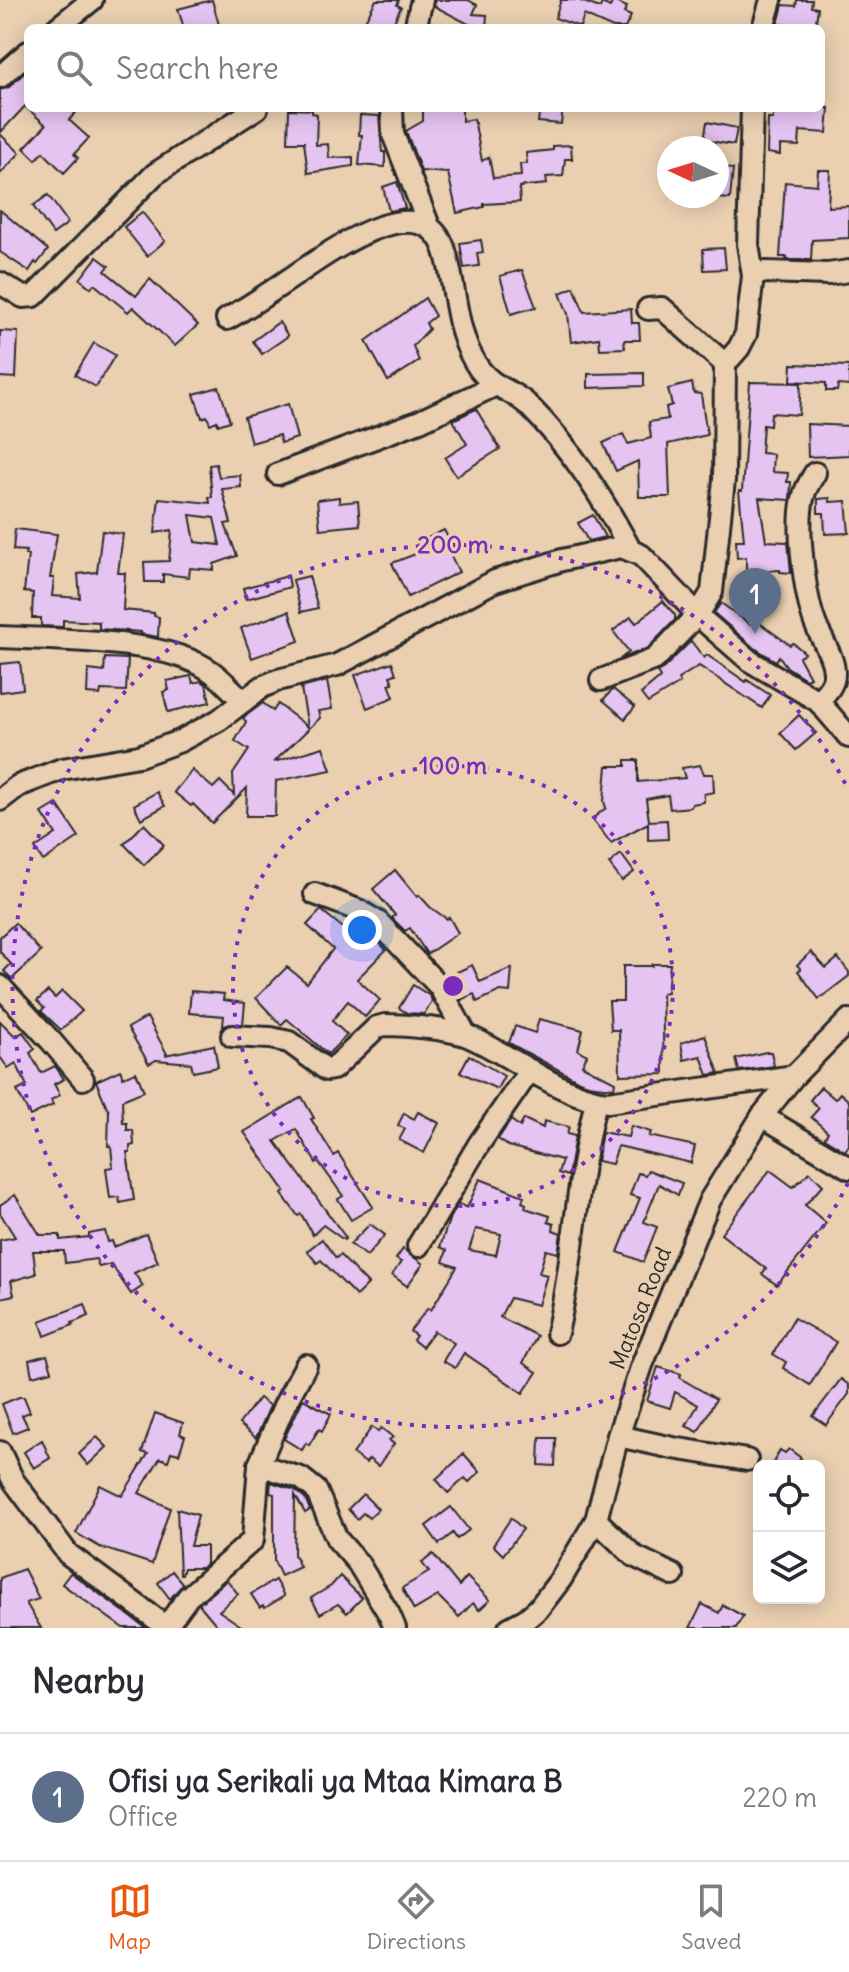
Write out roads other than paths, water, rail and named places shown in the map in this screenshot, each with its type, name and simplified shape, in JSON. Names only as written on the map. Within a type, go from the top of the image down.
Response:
[{"type":"street","points":[[62,24],[92,0]]},
{"type":"street","points":[[416,24],[422,0]]},
{"type":"street","points":[[764,24],[771,0]]},
{"type":"street","points":[[0,77],[24,56]]},
{"type":"street","points":[[0,283],[23,297],[34,296],[155,174],[251,112]]},
{"type":"street","points":[[392,112],[393,134],[429,226],[446,252],[463,337],[479,369],[494,386],[521,399],[574,456],[604,500],[630,549]]},
{"type":"street","points":[[601,680],[636,669],[655,659],[699,613],[712,592],[724,480],[725,364],[746,334],[753,276],[748,244],[752,112]]},
{"type":"street","points":[[227,319],[342,245],[370,231],[405,221],[429,226]]},
{"type":"street","points":[[753,276],[765,272],[815,274],[849,271]]},
{"type":"street","points":[[648,309],[662,308],[725,364]]},
{"type":"street","points":[[278,474],[420,421],[494,386]]},
{"type":"street","points":[[815,473],[804,494],[800,520],[812,612],[831,659],[834,676],[831,686],[818,701]]},
{"type":"street","points":[[0,800],[18,786],[62,769],[139,756],[180,741],[219,720],[278,680],[337,665],[495,581],[562,560],[621,547],[641,555],[704,621],[750,661],[818,701],[849,737]]},
{"type":"street","points":[[0,637],[113,644],[176,655],[210,670],[244,701]]},
{"type":"street","points":[[315,894],[358,910],[378,922],[439,986],[466,1035]]},
{"type":"street","points":[[0,986],[83,1079]]},
{"type":"street","name":"Matosa Road","points":[[509,1628],[538,1609],[561,1579],[596,1520],[618,1436],[642,1365],[710,1200],[762,1116],[794,1076],[849,1020]]},
{"type":"street","points":[[232,1036],[289,1042],[327,1070],[333,1069],[377,1027],[385,1025],[466,1035],[596,1102],[794,1076]]},
{"type":"street","points":[[418,1246],[479,1144],[530,1070]]},
{"type":"street","points":[[557,1333],[568,1287],[584,1151],[596,1102]]},
{"type":"street","points":[[762,1116],[849,1168]]},
{"type":"street","points":[[0,1452],[13,1480],[68,1554],[167,1627],[188,1597],[253,1540],[259,1465],[284,1406],[306,1365]]},
{"type":"street","points":[[618,1436],[747,1460]]},
{"type":"street","points":[[259,1465],[301,1478],[316,1490],[337,1539],[358,1563],[395,1628]]},
{"type":"street","points":[[596,1520],[634,1556],[673,1575]]},
{"type":"place","name":"Ofisi ya Serikali ya Mtaa Kimara B","points":[[755,634]]}]
